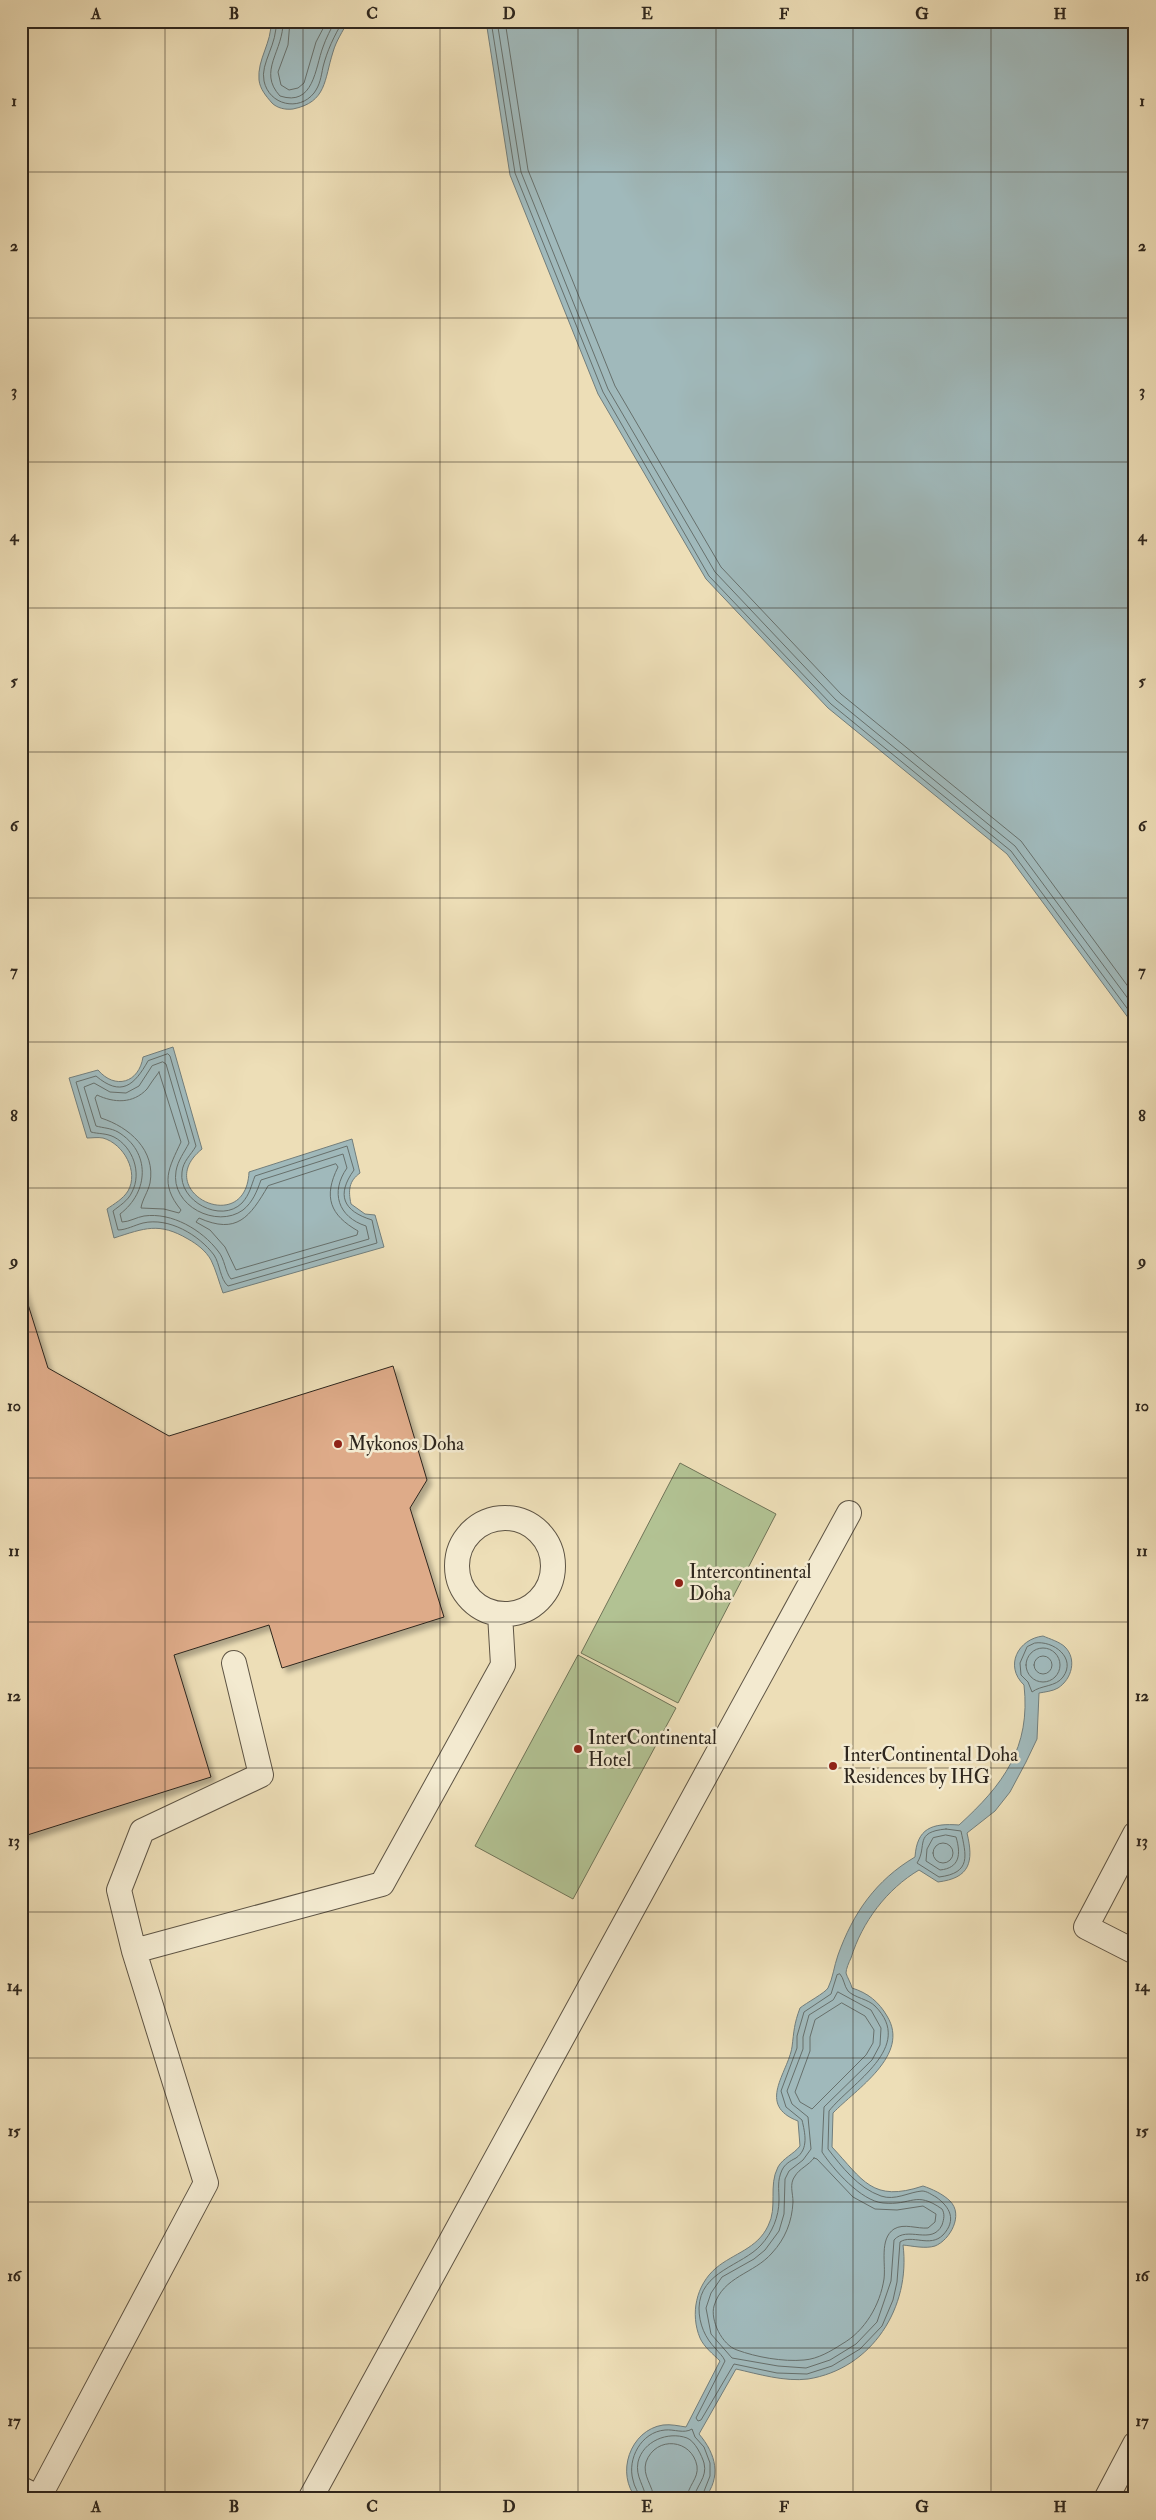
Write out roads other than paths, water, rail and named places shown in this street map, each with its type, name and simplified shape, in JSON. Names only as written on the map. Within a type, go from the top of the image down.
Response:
[{"type":"street","points":[[21,2490],[38,2499]]},
{"type":"lane","points":[[310,2499],[849,1513]]},
{"type":"lane","points":[[494,1519],[512,1519],[530,1525],[543,1538],[551,1554],[552,1572],[546,1590],[535,1604],[518,1612],[500,1614],[484,1610],[470,1600],[461,1587],[457,1570],[459,1553],[466,1538],[479,1526],[494,1519]]},
{"type":"lane","points":[[134,1951],[382,1884],[503,1665],[500,1614]]},
{"type":"lane","points":[[38,2499],[206,2183],[134,1951],[119,1890],[142,1831],[260,1775],[234,1664]]},
{"type":"lane","points":[[1135,1834],[1086,1927],[1135,1952]]},
{"type":"lane","points":[[1106,2499],[1135,2444]]},
{"type":"water","points":[[271,21],[348,21],[334,48],[322,88],[312,101],[304,106],[293,109],[279,107],[272,103],[261,86],[259,80],[260,65],[271,29]]},
{"type":"water","points":[[486,21],[1135,21],[1135,1027],[1007,854],[828,708],[706,579],[598,394],[510,175]]},
{"type":"water","points":[[173,1047],[202,1149],[189,1165],[187,1180],[193,1192],[205,1201],[219,1205],[233,1203],[244,1192],[249,1172],[352,1139],[360,1173],[350,1186],[351,1204],[365,1214],[375,1215],[384,1247],[223,1293],[209,1257],[198,1245],[178,1234],[169,1230],[152,1228],[114,1238],[107,1209],[121,1199],[128,1191],[132,1176],[130,1167],[123,1152],[111,1141],[103,1138],[87,1138],[69,1078],[98,1070],[112,1080],[125,1081],[137,1073],[143,1057]]},
{"type":"water","points":[[1043,1636],[1065,1647],[1069,1652],[1072,1663],[1070,1674],[1058,1688],[1039,1693],[1037,1739],[1010,1792],[995,1811],[967,1833],[970,1852],[967,1867],[957,1877],[938,1882],[919,1870],[896,1887],[869,1919],[846,1971],[852,1988],[868,1995],[884,2011],[893,2030],[892,2044],[887,2058],[878,2070],[833,2113],[832,2147],[861,2178],[880,2190],[892,2192],[906,2191],[923,2186],[944,2196],[950,2201],[956,2213],[950,2233],[941,2243],[935,2246],[903,2245],[904,2268],[901,2291],[893,2312],[882,2332],[868,2349],[851,2363],[831,2373],[799,2380],[772,2377],[736,2369],[699,2434],[713,2458],[715,2466],[715,2474],[710,2491],[704,2499],[637,2499],[630,2489],[627,2478],[629,2454],[634,2444],[642,2435],[663,2425],[686,2427],[720,2361],[704,2344],[697,2329],[695,2310],[700,2291],[709,2275],[716,2268],[758,2240],[763,2234],[771,2219],[775,2174],[783,2161],[800,2146],[798,2121],[786,2114],[779,2106],[777,2097],[781,2078],[792,2047],[795,2023],[800,2008],[828,1988],[844,1940],[859,1912],[877,1887],[901,1866],[915,1857],[916,1847],[923,1834],[928,1829],[941,1825],[959,1825],[1001,1780],[1011,1764],[1023,1728],[1025,1707],[1024,1685],[1018,1678],[1015,1670],[1017,1654],[1027,1642]]},
{"type":"place","name":"Mykonos Doha","points":[[338,1444]]},
{"type":"place","name":"Intercontinental Doha","points":[[679,1583]]},
{"type":"place","name":"InterContinental Hotel","points":[[578,1749]]},
{"type":"place","name":"InterContinental Doha Residences by IHG","points":[[833,1766]]}]
